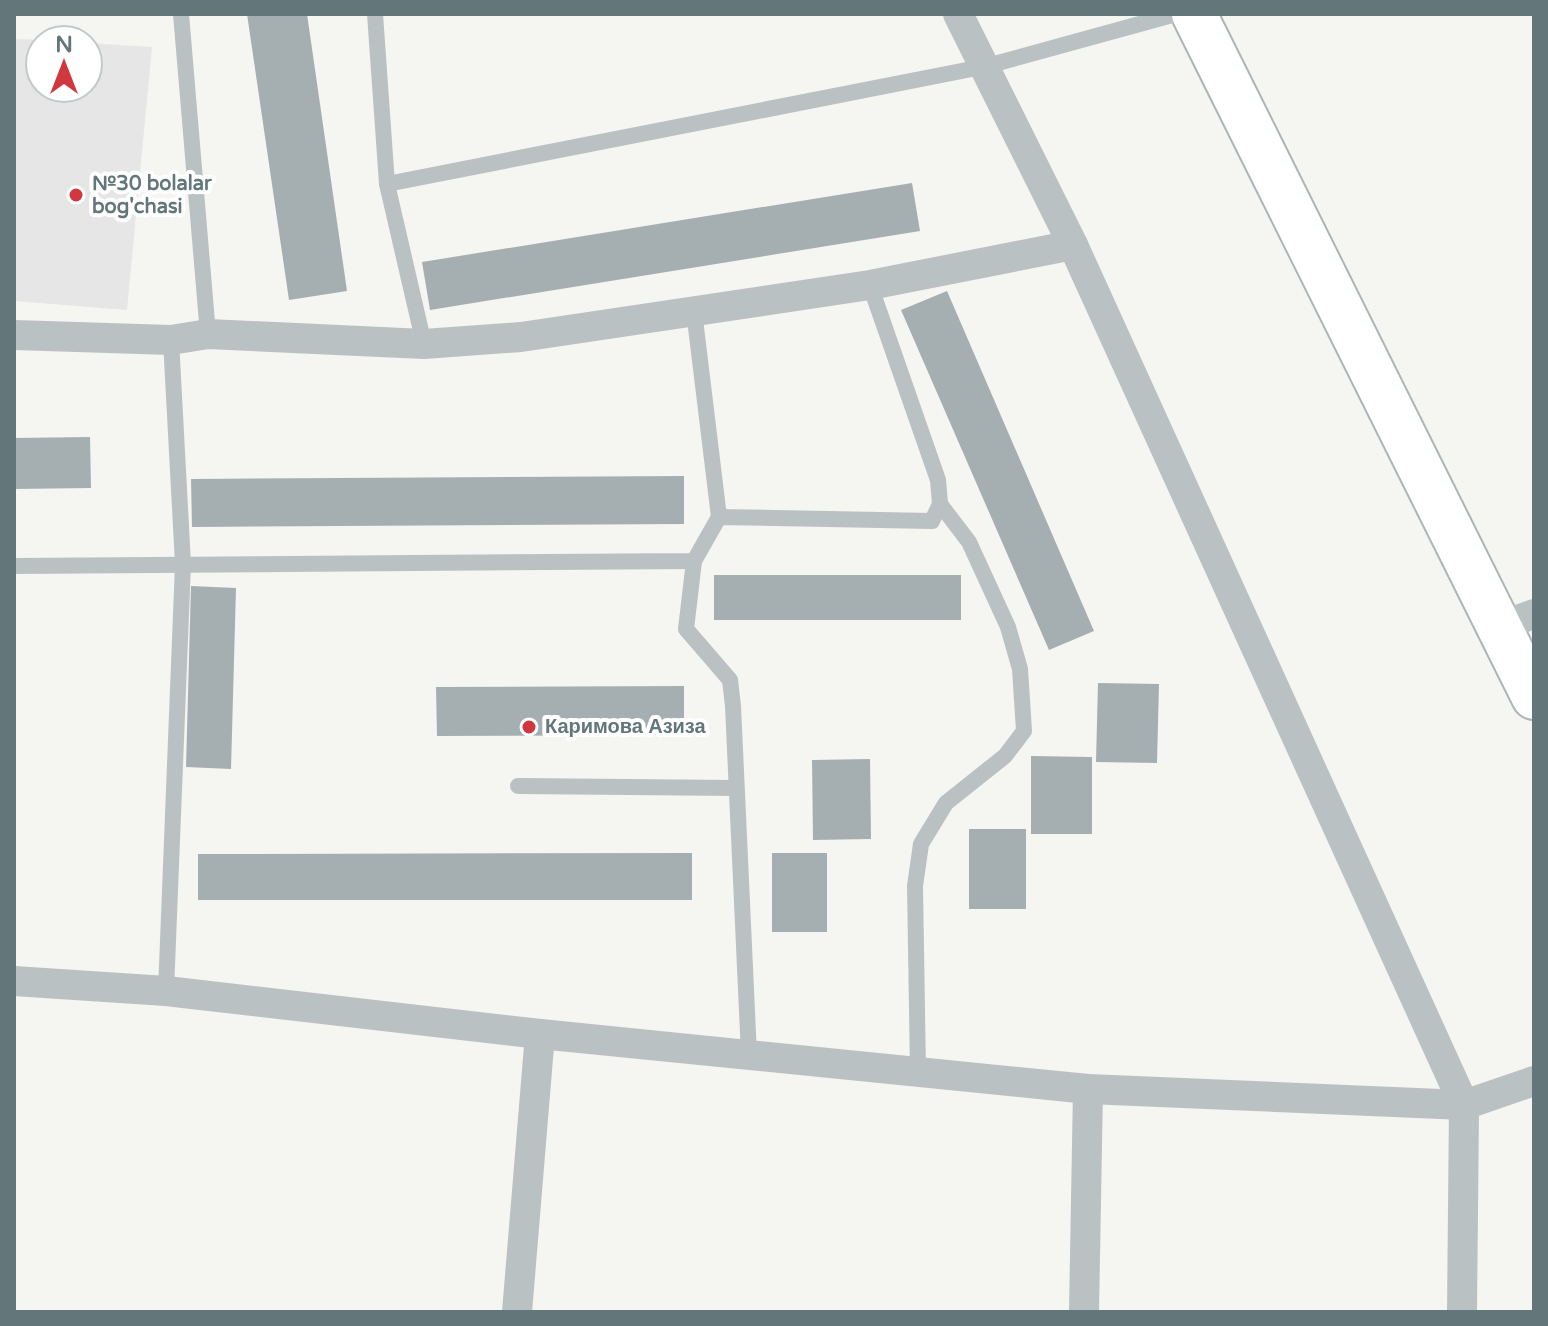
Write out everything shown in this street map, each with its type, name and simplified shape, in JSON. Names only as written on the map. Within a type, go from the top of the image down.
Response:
[{"type":"main road","points":[[1194,14],[1516,621],[1534,697]]},
{"type":"street","points":[[958,14],[987,66],[1073,245],[1464,1105],[1462,1312]]},
{"type":"street","points":[[14,335],[171,340],[208,334],[424,344],[521,337],[870,285],[1073,245]]},
{"type":"street","points":[[14,981],[166,991],[540,1034],[1088,1089],[1464,1105],[1534,1081]]},
{"type":"street","points":[[517,1312],[540,1034]]},
{"type":"street","points":[[1084,1312],[1088,1089]]},
{"type":"lane","points":[[181,14],[208,334]]},
{"type":"lane","points":[[378,14],[387,184],[424,344]]},
{"type":"lane","points":[[387,184],[987,66],[1176,14]]},
{"type":"lane","points":[[719,517],[932,521],[940,504],[938,480],[870,285]]},
{"type":"lane","points":[[694,311],[719,517],[694,561],[686,629],[730,680],[749,1055]]},
{"type":"lane","points":[[166,991],[183,564],[171,340]]},
{"type":"lane","points":[[918,1072],[915,886],[921,844],[946,803],[1005,756],[1024,731],[1020,669],[1008,627],[969,542],[940,504]]},
{"type":"lane","points":[[14,566],[694,561]]},
{"type":"lane","points":[[518,786],[735,788]]},
{"type":"shaded area","name":"№30 bolalar bog'chasi","points":[[14,39],[24,39],[24,104],[104,104],[104,44],[152,47],[127,310],[14,301]]},
{"type":"building","points":[[247,14],[307,14],[347,291],[289,300]]},
{"type":"building","points":[[912,183],[920,231],[430,310],[422,262]]},
{"type":"building","points":[[947,291],[1094,631],[1049,650],[901,310]]},
{"type":"building","points":[[90,437],[91,488],[14,489],[14,438]]},
{"type":"building","points":[[684,476],[684,524],[192,527],[191,479]]},
{"type":"building","points":[[714,575],[961,575],[961,620],[714,620]]},
{"type":"building","points":[[191,586],[236,588],[231,769],[186,767]]},
{"type":"building","points":[[1098,683],[1159,684],[1157,763],[1096,762]]},
{"type":"building","points":[[684,686],[684,735],[437,736],[436,687]]},
{"type":"building","points":[[1031,756],[1092,757],[1092,834],[1031,834]]},
{"type":"building","points":[[870,759],[871,839],[813,840],[812,760]]},
{"type":"building","points":[[969,829],[1026,829],[1026,909],[969,909]]},
{"type":"building","points":[[692,853],[692,900],[198,900],[198,854]]},
{"type":"building","points":[[772,853],[827,853],[827,932],[772,932]]},
{"type":"place","name":"№30 bolalar bog'chasi","points":[[76,195]]},
{"type":"place","name":"Каримова Азиза","points":[[529,727]]}]
